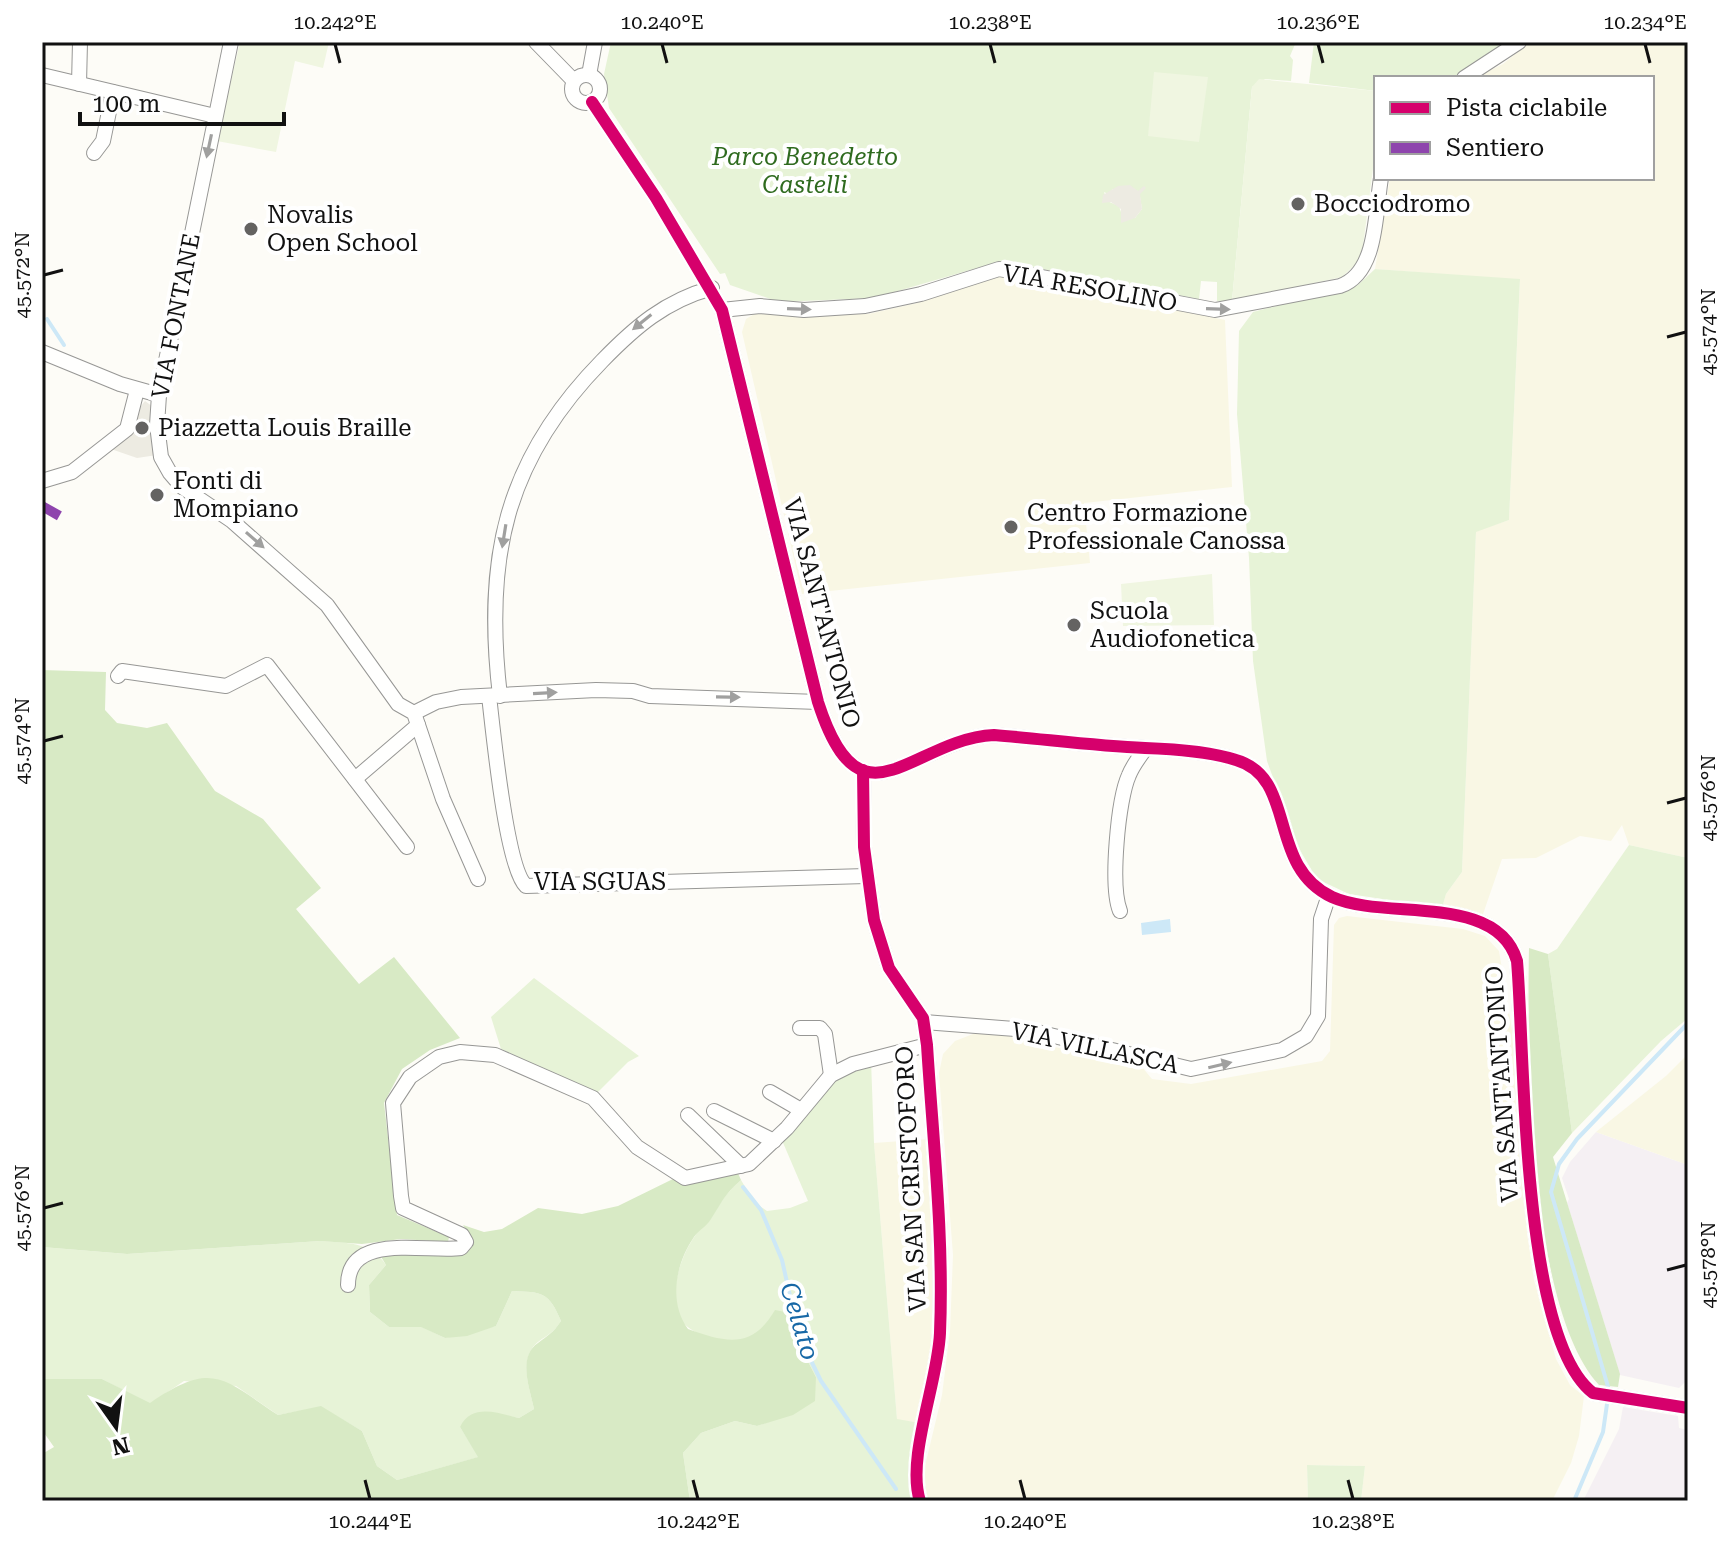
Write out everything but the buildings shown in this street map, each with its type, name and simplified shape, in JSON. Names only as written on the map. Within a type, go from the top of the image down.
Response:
[{"type":"street","points":[[79,84],[80,42]]},
{"type":"street","name":"VIA FONTANE","points":[[231,42],[159,395],[157,425],[161,457],[182,487],[232,521],[327,605],[398,704],[416,719],[443,799],[478,879]]},
{"type":"street","name":"VIA SANT'ANTONIO","points":[[536,42],[574,81],[574,96],[581,102],[592,102]]},
{"type":"street","points":[[574,81],[589,75],[595,42]]},
{"type":"street","points":[[1467,76],[1519,42]]},
{"type":"street","points":[[42,75],[215,116]]},
{"type":"street","name":"VIA SANT'ANTONIO","points":[[589,75],[598,81],[600,90],[592,102]]},
{"type":"street","points":[[94,153],[103,141],[113,92]]},
{"type":"street","name":"VIA SANT'ANTONIO","points":[[592,102],[712,288],[722,310],[818,702],[837,751],[863,770],[880,772],[906,766],[983,735],[1146,748],[1235,759],[1258,772],[1270,786],[1296,864],[1307,879],[1329,895],[1353,904],[1479,921],[1499,932],[1511,947],[1518,975],[1522,1073],[1539,1259],[1568,1359],[1593,1393],[1688,1408]]},
{"type":"street","name":"VIA RESOLINO","points":[[722,310],[760,306],[804,310],[865,306],[914,296],[999,269],[1185,305],[1215,310],[1236,309],[1340,286],[1355,279],[1368,255],[1381,180]]},
{"type":"street","points":[[495,696],[496,589],[507,516],[527,459],[571,395],[633,329],[676,301],[712,288]]},
{"type":"street","points":[[42,352],[137,390],[159,395]]},
{"type":"street","points":[[42,481],[72,472],[127,429],[137,390]]},
{"type":"street","points":[[118,676],[122,671],[226,686],[267,665],[407,847]]},
{"type":"street","points":[[355,779],[436,702],[495,696],[633,691],[650,696],[818,702]]},
{"type":"street","name":"VIA SGUAS","points":[[495,696],[505,812],[519,877],[526,886],[866,876]]},
{"type":"street","points":[[1116,912],[1114,896],[1128,776],[1121,746]]},
{"type":"street","points":[[1128,776],[1146,748]]},
{"type":"street","name":"VIA SAN CRISTOFORO","points":[[863,770],[866,876],[874,920],[885,959],[924,1022],[927,1045],[941,1276],[936,1378],[916,1468],[920,1501]]},
{"type":"street","name":"VIA VILLASCA","points":[[924,1022],[1029,1030],[1191,1069],[1282,1050],[1306,1036],[1318,1016],[1321,919],[1329,895]]},
{"type":"street","points":[[800,1028],[820,1028],[825,1034],[831,1075]]},
{"type":"street","points":[[348,1285],[348,1276],[357,1258],[372,1251],[423,1246],[444,1250],[461,1248],[466,1242],[462,1235],[403,1208],[401,1196],[393,1103],[410,1077],[439,1057],[460,1052],[495,1055],[593,1098],[637,1147],[685,1178],[749,1164],[774,1141],[831,1075],[853,1064],[927,1045]]},
{"type":"street","points":[[770,1092],[801,1110]]},
{"type":"street","points":[[714,1111],[774,1141]]},
{"type":"street","points":[[688,1115],[741,1166]]},
{"type":"shaded area","points":[[1530,42],[1688,42],[1688,858],[1629,845],[1622,825],[1611,841],[1580,836],[1536,858],[1502,859],[1482,917],[1442,908],[1446,894],[1462,872],[1476,531],[1509,520],[1520,280],[1375,269],[1390,180],[1654,180],[1654,76],[1478,76],[1503,64]]},
{"type":"shaded area","points":[[1130,185],[1138,191],[1144,186],[1146,188],[1140,194],[1142,209],[1135,218],[1121,223],[1121,209],[1111,202],[1102,203],[1103,195],[1118,186]]},
{"type":"shaded area","name":"Centro Formazione Professionale Canossa","points":[[993,276],[1013,276],[1067,285],[1225,320],[1232,487],[1084,503],[1090,563],[802,594],[742,332],[746,319],[759,311],[868,314],[917,303]]},
{"type":"shaded area","name":"Piazzetta Louis Braille","points":[[145,401],[153,407],[157,455],[137,458],[108,448]]},
{"type":"shaded area","points":[[1347,916],[1463,929],[1485,936],[1499,951],[1512,1030],[1527,1233],[1534,1280],[1556,1359],[1570,1385],[1584,1396],[1579,1436],[1571,1463],[1552,1501],[1361,1501],[1365,1466],[1307,1465],[1308,1501],[927,1501],[924,1470],[942,1395],[950,1331],[953,1255],[939,1073],[943,1054],[955,1041],[973,1034],[999,1034],[1142,1067],[1152,1079],[1191,1084],[1322,1061],[1330,1051],[1334,925],[1339,918]]},
{"type":"shaded area","points":[[1688,1054],[1688,1165],[1596,1132],[1666,1076]]},
{"type":"shaded area","points":[[1596,1132],[1688,1165],[1688,1379],[1679,1388],[1620,1375],[1562,1178],[1570,1162]]},
{"type":"shaded area","points":[[929,1139],[934,1223],[935,1339],[920,1423],[897,1420],[874,1143]]},
{"type":"shaded area","points":[[1623,1407],[1678,1416],[1679,1428],[1688,1430],[1688,1501],[1583,1501],[1619,1429]]},
{"type":"green space","points":[[240,42],[329,42],[323,68],[295,61],[276,152],[217,141]]},
{"type":"green space","name":"Parco Benedetto Castelli","points":[[611,42],[753,42],[766,45],[767,42],[1296,42],[1290,56],[1293,60],[1291,81],[1265,79],[1252,87],[1232,301],[1217,301],[1217,282],[1201,281],[1199,299],[1001,261],[874,298],[779,302],[730,285],[725,273],[720,274],[609,108],[604,74]],"holes":[[[1113,189],[1139,191],[1142,209],[1135,218],[1123,218],[1119,206],[1107,201],[1104,192],[1108,194]]]},
{"type":"green space","points":[[1314,42],[1501,42],[1497,49],[1455,76],[1374,76],[1374,91],[1309,83]]},
{"type":"green space","points":[[1154,72],[1208,77],[1199,142],[1148,136]]},
{"type":"green space","points":[[1259,79],[1374,91],[1374,161],[1363,246],[1358,262],[1342,277],[1232,301],[1252,87]]},
{"type":"green space","points":[[1375,269],[1520,279],[1509,520],[1476,532],[1462,872],[1446,894],[1442,908],[1349,894],[1317,879],[1298,847],[1267,761],[1253,661],[1249,558],[1237,414],[1239,331],[1253,312],[1358,285]]},
{"type":"green space","points":[[1212,574],[1214,625],[1123,626],[1121,584]]},
{"type":"green space","points":[[42,670],[106,672],[105,710],[117,723],[147,728],[167,723],[215,791],[263,819],[321,888],[296,909],[359,984],[394,957],[460,1038],[430,1050],[402,1069],[384,1103],[397,1215],[449,1237],[448,1242],[401,1239],[362,1244],[320,1241],[127,1254],[42,1247]]},
{"type":"green space","points":[[1629,845],[1688,858],[1688,1018],[1661,1041],[1572,1133],[1548,954],[1557,949]]},
{"type":"green space","points":[[1529,948],[1548,954],[1572,1133],[1553,1157],[1620,1374],[1618,1387],[1599,1385],[1576,1348],[1558,1299],[1545,1240],[1532,1112]]},
{"type":"green space","points":[[534,978],[639,1056],[628,1062],[596,1094],[501,1049],[491,1017]]},
{"type":"green space","points":[[871,1060],[874,1143],[897,1419],[920,1423],[909,1470],[913,1501],[690,1501],[683,1453],[701,1433],[735,1421],[757,1426],[773,1420],[816,1377],[800,1346],[794,1321],[775,1311],[759,1333],[743,1340],[712,1338],[684,1324],[676,1308],[675,1297],[685,1253],[727,1194],[741,1180],[754,1202],[767,1211],[790,1208],[808,1201],[781,1138],[833,1077]]},
{"type":"green space","points":[[737,1171],[741,1180],[688,1247],[679,1270],[678,1307],[688,1329],[727,1339],[748,1337],[766,1323],[775,1310],[785,1312],[794,1321],[800,1346],[816,1377],[815,1401],[793,1415],[757,1426],[735,1421],[701,1433],[683,1453],[690,1501],[42,1501],[42,1454],[54,1447],[42,1430],[42,1379],[102,1379],[150,1403],[188,1382],[216,1379],[243,1391],[278,1415],[321,1406],[362,1431],[377,1466],[397,1480],[478,1457],[460,1427],[478,1412],[519,1418],[534,1409],[527,1374],[528,1356],[561,1321],[557,1311],[548,1299],[538,1293],[512,1291],[496,1326],[467,1336],[445,1338],[421,1327],[389,1327],[370,1312],[369,1285],[386,1265],[380,1255],[454,1255],[470,1236],[463,1225],[484,1232],[502,1229],[538,1208],[582,1214],[618,1206],[677,1177]]},
{"type":"green space","points":[[320,1241],[365,1247],[380,1257],[386,1265],[369,1285],[370,1312],[389,1327],[422,1327],[445,1338],[496,1326],[512,1291],[538,1293],[548,1299],[561,1321],[529,1354],[527,1377],[534,1409],[519,1418],[498,1414],[460,1427],[479,1457],[397,1480],[377,1466],[362,1431],[321,1407],[278,1415],[236,1386],[184,1381],[150,1404],[102,1379],[42,1379],[42,1247],[127,1254]]},
{"type":"green space","points":[[1307,1465],[1365,1466],[1361,1501],[1308,1501]]},
{"type":"water","points":[[1170,919],[1171,932],[1142,935],[1141,923]]},
{"type":"waterway","name":"Celato","points":[[47,319],[64,345]]},
{"type":"waterway","points":[[1574,1501],[1603,1432],[1609,1390],[1551,1192],[1559,1164],[1577,1139],[1688,1023]]},
{"type":"waterway","name":"Celato","points":[[743,1187],[761,1210],[782,1260],[799,1336],[821,1381],[896,1489]]},
{"type":"marked path","points":[[42,506],[65,519]]},
{"type":"cycle path","points":[[592,102],[656,198],[722,310],[818,702],[835,742],[852,764],[871,772],[891,770],[964,740],[994,735],[1179,750],[1225,757],[1255,770],[1268,785],[1298,865],[1311,883],[1332,897],[1354,904],[1437,912],[1487,925],[1505,939],[1517,961],[1526,1124],[1539,1256],[1552,1315],[1569,1362],[1593,1393],[1688,1408]]},
{"type":"cycle path","points":[[863,770],[864,847],[874,920],[889,968],[923,1018],[927,1045],[941,1297],[938,1353],[917,1464],[920,1501]]},
{"type":"place","name":"Bocciodromo","points":[[1298,204]]},
{"type":"place","name":"Novalis Open School","points":[[251,229]]},
{"type":"place","name":"Piazzetta Louis Braille","points":[[142,428]]},
{"type":"place","name":"Fonti di Mompiano","points":[[157,495]]},
{"type":"place","name":"Centro Formazione Professionale Canossa","points":[[1011,527]]},
{"type":"place","name":"Scuola Audiofonetica","points":[[1074,625]]}]
